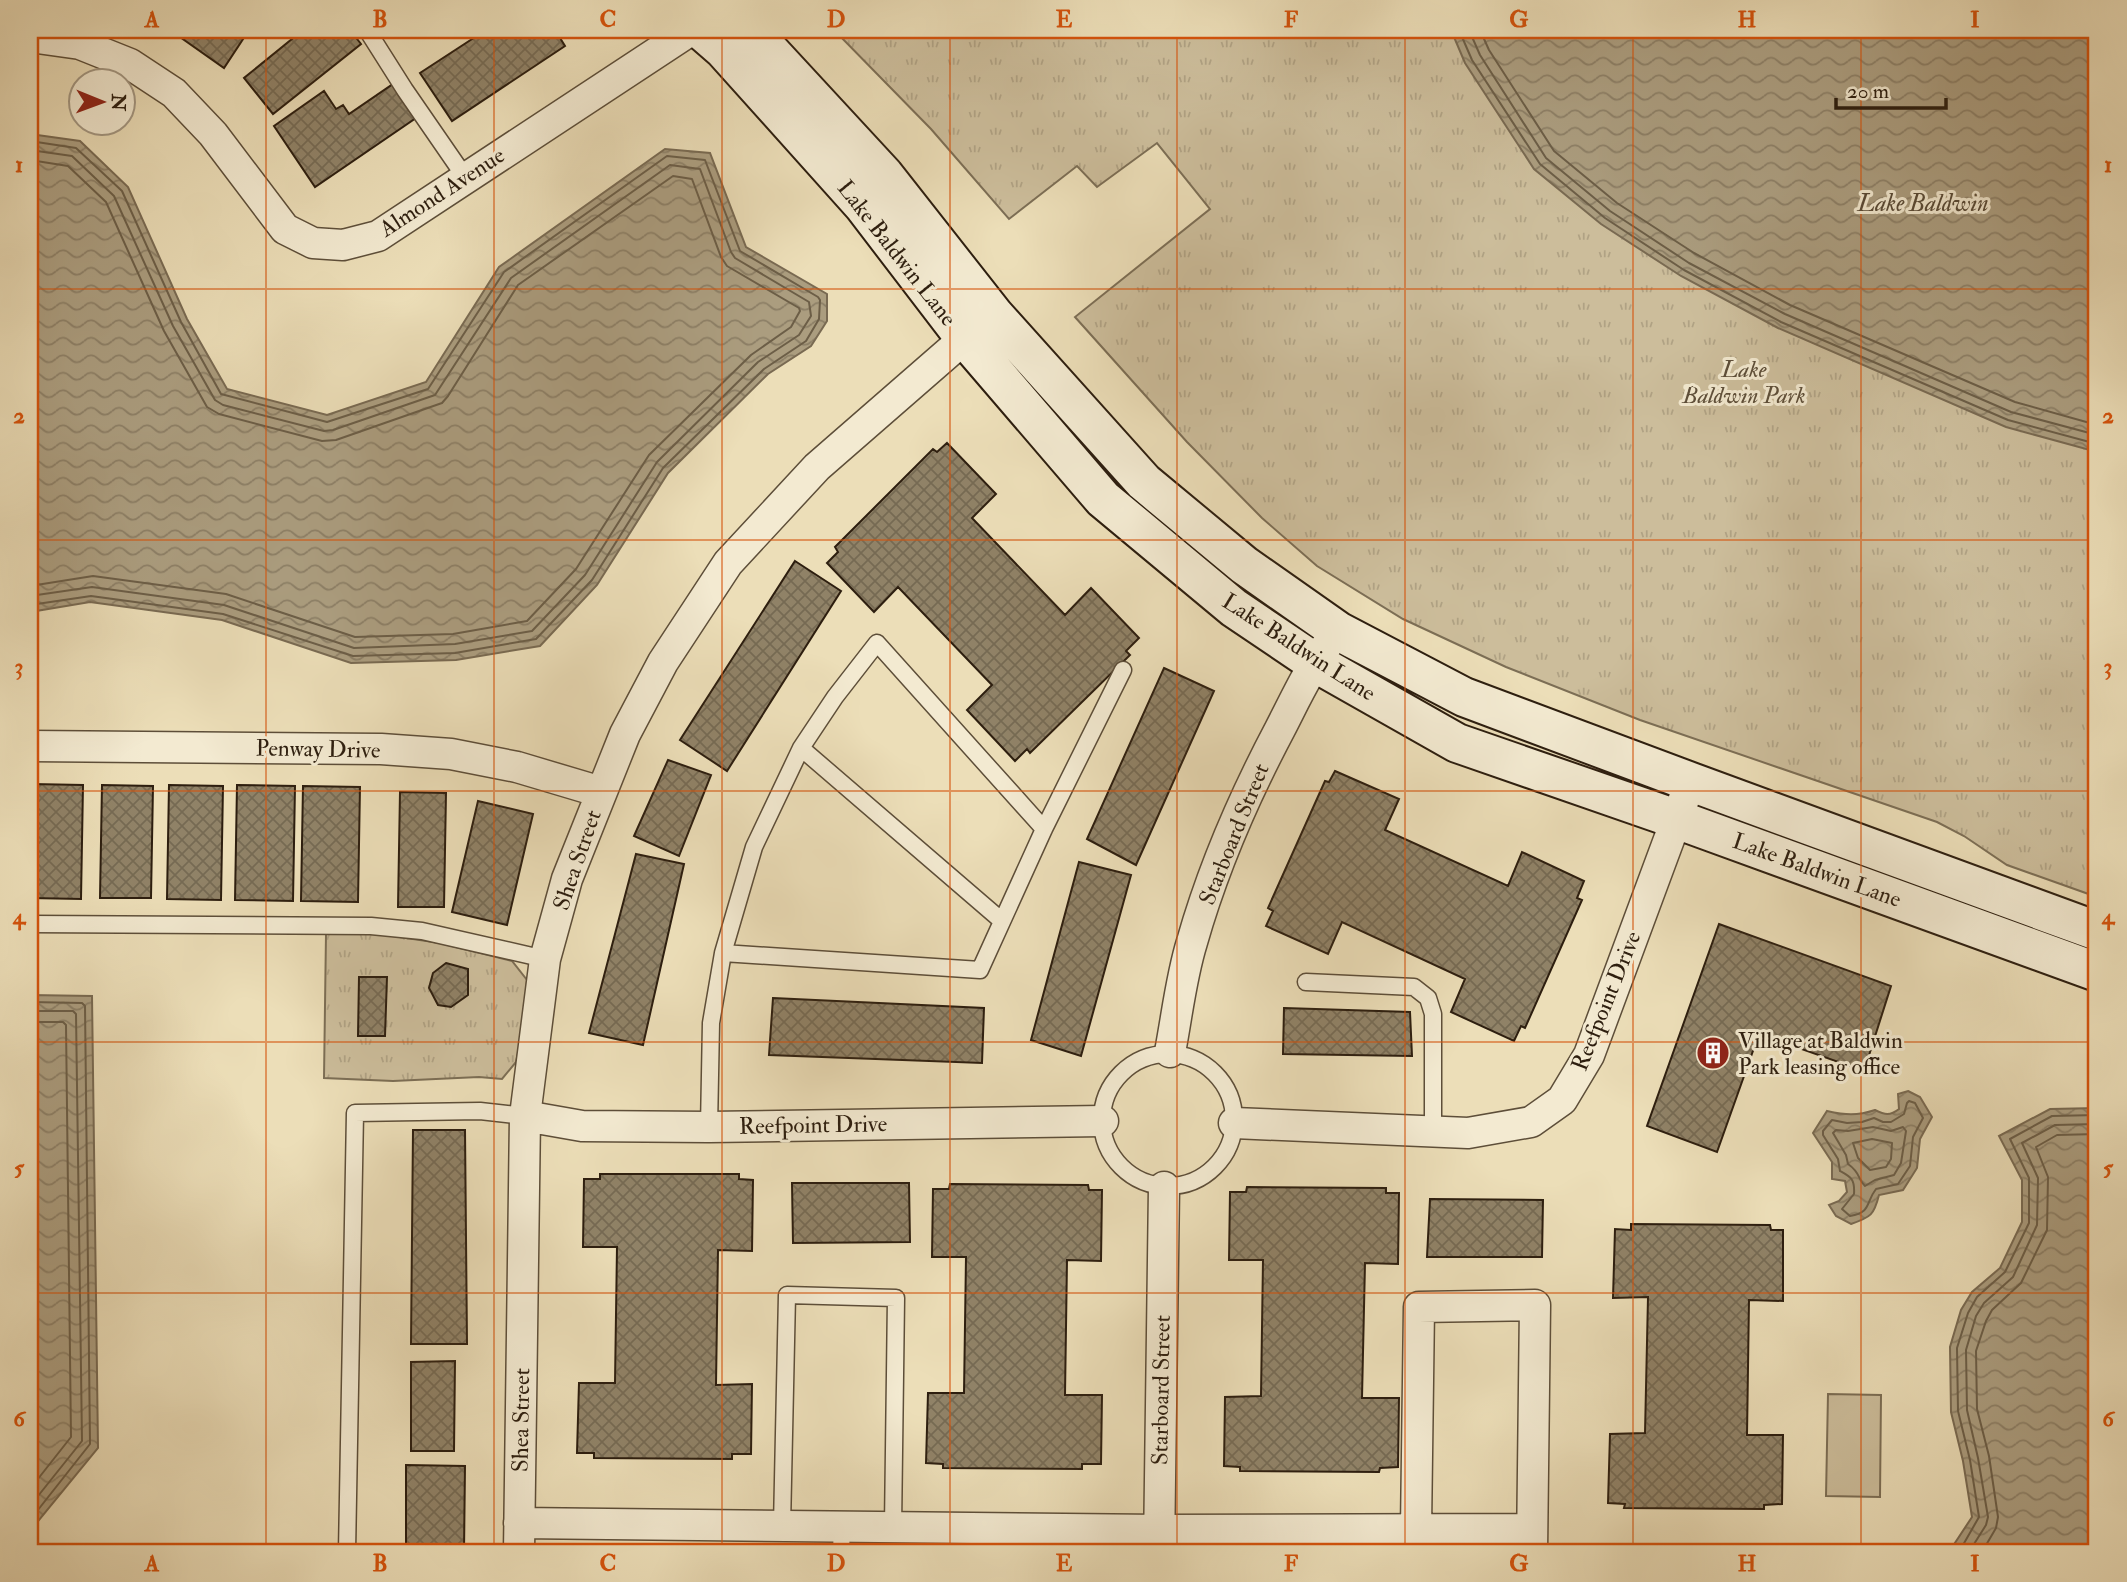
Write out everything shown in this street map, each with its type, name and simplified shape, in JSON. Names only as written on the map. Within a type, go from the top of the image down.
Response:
[{"type":"street","name":"Almond Avenue","points":[[30,37],[80,44],[130,64],[174,93],[213,134],[285,229],[313,243],[343,245],[379,236],[691,30]]},
{"type":"street","name":"Lake Baldwin Lane","points":[[701,30],[724,50],[863,205],[964,337],[1103,499],[1234,608],[1314,662],[1457,743],[1676,819],[2097,972]]},
{"type":"street","name":"Lake Baldwin Lane","points":[[750,30],[884,175],[994,315],[1144,482],[1244,565],[1338,631],[1464,697],[2097,931]]},
{"type":"street","name":"Shea Street","points":[[519,1538],[525,1116],[545,959],[567,879],[625,734],[663,662],[728,563],[817,467],[964,337],[994,315]]},
{"type":"street","name":"Starboard Street","points":[[1170,1052],[1191,944],[1212,878],[1259,771],[1314,662],[1338,631]]},
{"type":"street","name":"Penway Drive","points":[[30,746],[381,749],[451,754],[517,767],[601,792]]},
{"type":"street","name":"Reefpoint Drive","points":[[1234,1123],[1468,1133],[1531,1122],[1562,1100],[1589,1055],[1690,782]]},
{"type":"street","name":"Reefpoint Drive","points":[[525,1116],[582,1126],[709,1127],[1103,1121]]},
{"type":"street","name":"Starboard Street","points":[[1160,1541],[1164,1187]]},
{"type":"street","points":[[519,1538],[782,1526],[842,1539],[893,1527],[1160,1541],[1416,1529],[1532,1541],[1535,1305],[1419,1307],[1416,1529]]},
{"type":"lane","points":[[367,30],[466,177]]},
{"type":"lane","points":[[709,1127],[711,1023],[723,953],[754,847],[801,748],[835,697],[877,643],[1044,830]]},
{"type":"lane","points":[[723,953],[980,970],[1044,830],[1123,670]]},
{"type":"lane","points":[[801,748],[1002,921]]},
{"type":"lane","points":[[30,924],[371,926],[422,931],[545,959]]},
{"type":"lane","points":[[1306,982],[1414,987],[1428,998],[1433,1014],[1433,1132]]},
{"type":"lane","points":[[1170,1052],[1187,1056],[1207,1066],[1222,1082],[1232,1102],[1234,1123],[1230,1143],[1220,1162],[1204,1176],[1185,1184],[1164,1187],[1143,1181],[1124,1170],[1110,1152],[1103,1131],[1103,1109],[1110,1088],[1124,1070],[1143,1058],[1170,1052]]},
{"type":"lane","points":[[346,1552],[355,1113],[481,1111],[525,1116]]},
{"type":"lane","points":[[782,1526],[787,1295],[896,1297],[893,1527]]},
{"type":"green space","name":"Lake Baldwin Park","points":[[834,30],[1976,30],[2097,103],[2097,897],[2007,865],[1964,836],[1937,822],[1640,720],[1506,667],[1403,619],[1317,566],[1262,518],[1187,442],[1075,317],[1210,209],[1157,143],[1097,187],[1077,166],[1009,219],[931,129]]},
{"type":"green space","points":[[326,934],[379,934],[440,943],[512,961],[527,980],[523,1030],[516,1062],[502,1079],[479,1077],[393,1081],[324,1078]]},
{"type":"green space","points":[[1828,1394],[1881,1395],[1880,1497],[1826,1496]]},
{"type":"water","name":"Lake Baldwin","points":[[1451,30],[2097,30],[2097,452],[2006,427],[1778,328],[1681,276],[1601,224],[1534,169],[1465,63]]},
{"type":"water","points":[[30,134],[80,141],[128,187],[187,319],[227,389],[327,415],[426,382],[499,267],[665,149],[710,153],[746,247],[827,294],[827,321],[811,346],[768,374],[668,473],[597,585],[540,646],[456,660],[351,663],[222,620],[90,602],[30,612]]},
{"type":"water","points":[[30,995],[92,996],[98,1448],[30,1531]]},
{"type":"water","points":[[1908,1091],[1920,1097],[1932,1117],[1920,1139],[1917,1168],[1903,1190],[1879,1195],[1871,1214],[1851,1224],[1836,1216],[1829,1205],[1839,1201],[1847,1192],[1845,1181],[1832,1179],[1832,1162],[1813,1133],[1827,1111],[1851,1114],[1875,1110],[1890,1114],[1899,1109],[1898,1094]]},
{"type":"water","points":[[2097,1108],[2097,1552],[1949,1552],[1972,1517],[1963,1461],[1951,1412],[1950,1347],[1961,1310],[1972,1292],[2000,1268],[2022,1222],[2022,1180],[1999,1136],[2050,1109]]},
{"type":"building","points":[[170,30],[249,30],[224,68]]},
{"type":"building","points":[[303,30],[350,30],[361,44],[273,114],[244,78]]},
{"type":"building","points":[[486,30],[555,30],[565,46],[452,121],[420,73]]},
{"type":"building","points":[[393,84],[416,118],[315,187],[274,126],[324,91],[336,109],[343,105],[349,114]]},
{"type":"building","points":[[947,443],[996,494],[972,518],[1065,615],[1091,588],[1139,638],[1126,651],[1130,655],[1030,753],[1027,749],[1015,761],[967,710],[992,685],[898,587],[874,612],[827,563],[838,552],[835,547],[933,449],[937,452]]},
{"type":"building","points":[[795,561],[841,591],[727,771],[680,740]]},
{"type":"building","points":[[1164,668],[1214,691],[1136,865],[1087,839]]},
{"type":"building","points":[[668,760],[711,775],[679,856],[634,836]]},
{"type":"building","points":[[1335,771],[1399,799],[1385,830],[1508,886],[1522,852],[1584,881],[1577,898],[1582,900],[1525,1028],[1521,1026],[1514,1041],[1451,1012],[1465,979],[1342,922],[1328,954],[1266,926],[1273,911],[1268,908],[1325,781],[1329,782]]},
{"type":"building","points":[[32,784],[83,785],[81,899],[30,898]]},
{"type":"building","points":[[102,785],[153,786],[151,898],[100,898]]},
{"type":"building","points":[[169,785],[223,786],[221,900],[167,899]]},
{"type":"building","points":[[237,785],[295,786],[293,901],[235,900]]},
{"type":"building","points":[[303,786],[360,787],[358,902],[301,901]]},
{"type":"building","points":[[400,792],[446,793],[444,907],[398,907]]},
{"type":"building","points":[[478,801],[533,814],[507,925],[452,912]]},
{"type":"building","points":[[636,854],[684,864],[643,1045],[589,1033]]},
{"type":"building","points":[[1079,862],[1131,875],[1081,1056],[1031,1040]]},
{"type":"building","name":"Village at Baldwin Park leasing office","points":[[1719,924],[1891,986],[1864,1071],[1759,1034],[1717,1152],[1647,1126]]},
{"type":"building","points":[[446,963],[468,969],[468,995],[451,1007],[438,1005],[429,988],[433,973]]},
{"type":"building","points":[[359,977],[387,977],[385,1036],[358,1036]]},
{"type":"building","points":[[773,998],[984,1008],[982,1063],[769,1055]]},
{"type":"building","points":[[1284,1008],[1410,1012],[1412,1056],[1283,1054]]},
{"type":"building","points":[[413,1130],[465,1130],[467,1344],[411,1344]]},
{"type":"building","points":[[600,1174],[739,1174],[739,1179],[753,1180],[752,1251],[718,1250],[716,1385],[752,1384],[751,1454],[732,1454],[732,1459],[594,1458],[594,1453],[577,1453],[579,1383],[615,1383],[617,1247],[583,1247],[584,1179],[600,1179]]},
{"type":"building","points":[[792,1183],[909,1183],[910,1242],[793,1243]]},
{"type":"building","points":[[950,1184],[1088,1185],[1089,1190],[1102,1190],[1101,1261],[1067,1260],[1065,1395],[1102,1395],[1101,1464],[1082,1464],[1082,1469],[943,1468],[943,1464],[926,1463],[928,1393],[964,1393],[966,1257],[932,1257],[933,1189],[949,1189]]},
{"type":"building","points":[[1247,1187],[1386,1188],[1386,1193],[1399,1193],[1398,1264],[1365,1263],[1362,1398],[1399,1398],[1398,1467],[1380,1468],[1379,1472],[1240,1471],[1240,1467],[1224,1466],[1225,1397],[1261,1396],[1263,1260],[1229,1260],[1230,1192],[1246,1192]]},
{"type":"building","points":[[1430,1199],[1543,1200],[1542,1257],[1427,1257]]},
{"type":"building","points":[[1631,1224],[1770,1225],[1771,1230],[1783,1230],[1783,1301],[1749,1300],[1747,1435],[1783,1435],[1782,1504],[1764,1505],[1764,1509],[1624,1508],[1625,1504],[1608,1503],[1610,1434],[1645,1433],[1648,1297],[1613,1298],[1615,1229],[1631,1230]]},
{"type":"building","points":[[455,1361],[454,1451],[411,1451],[411,1362]]},
{"type":"building","points":[[406,1465],[465,1466],[464,1552],[406,1552]]},
{"type":"building","points":[[1627,1549],[1766,1550],[1766,1552],[1627,1552]]},
{"type":"place","name":"Village at Baldwin Park leasing office","points":[[1713,1053]]}]
